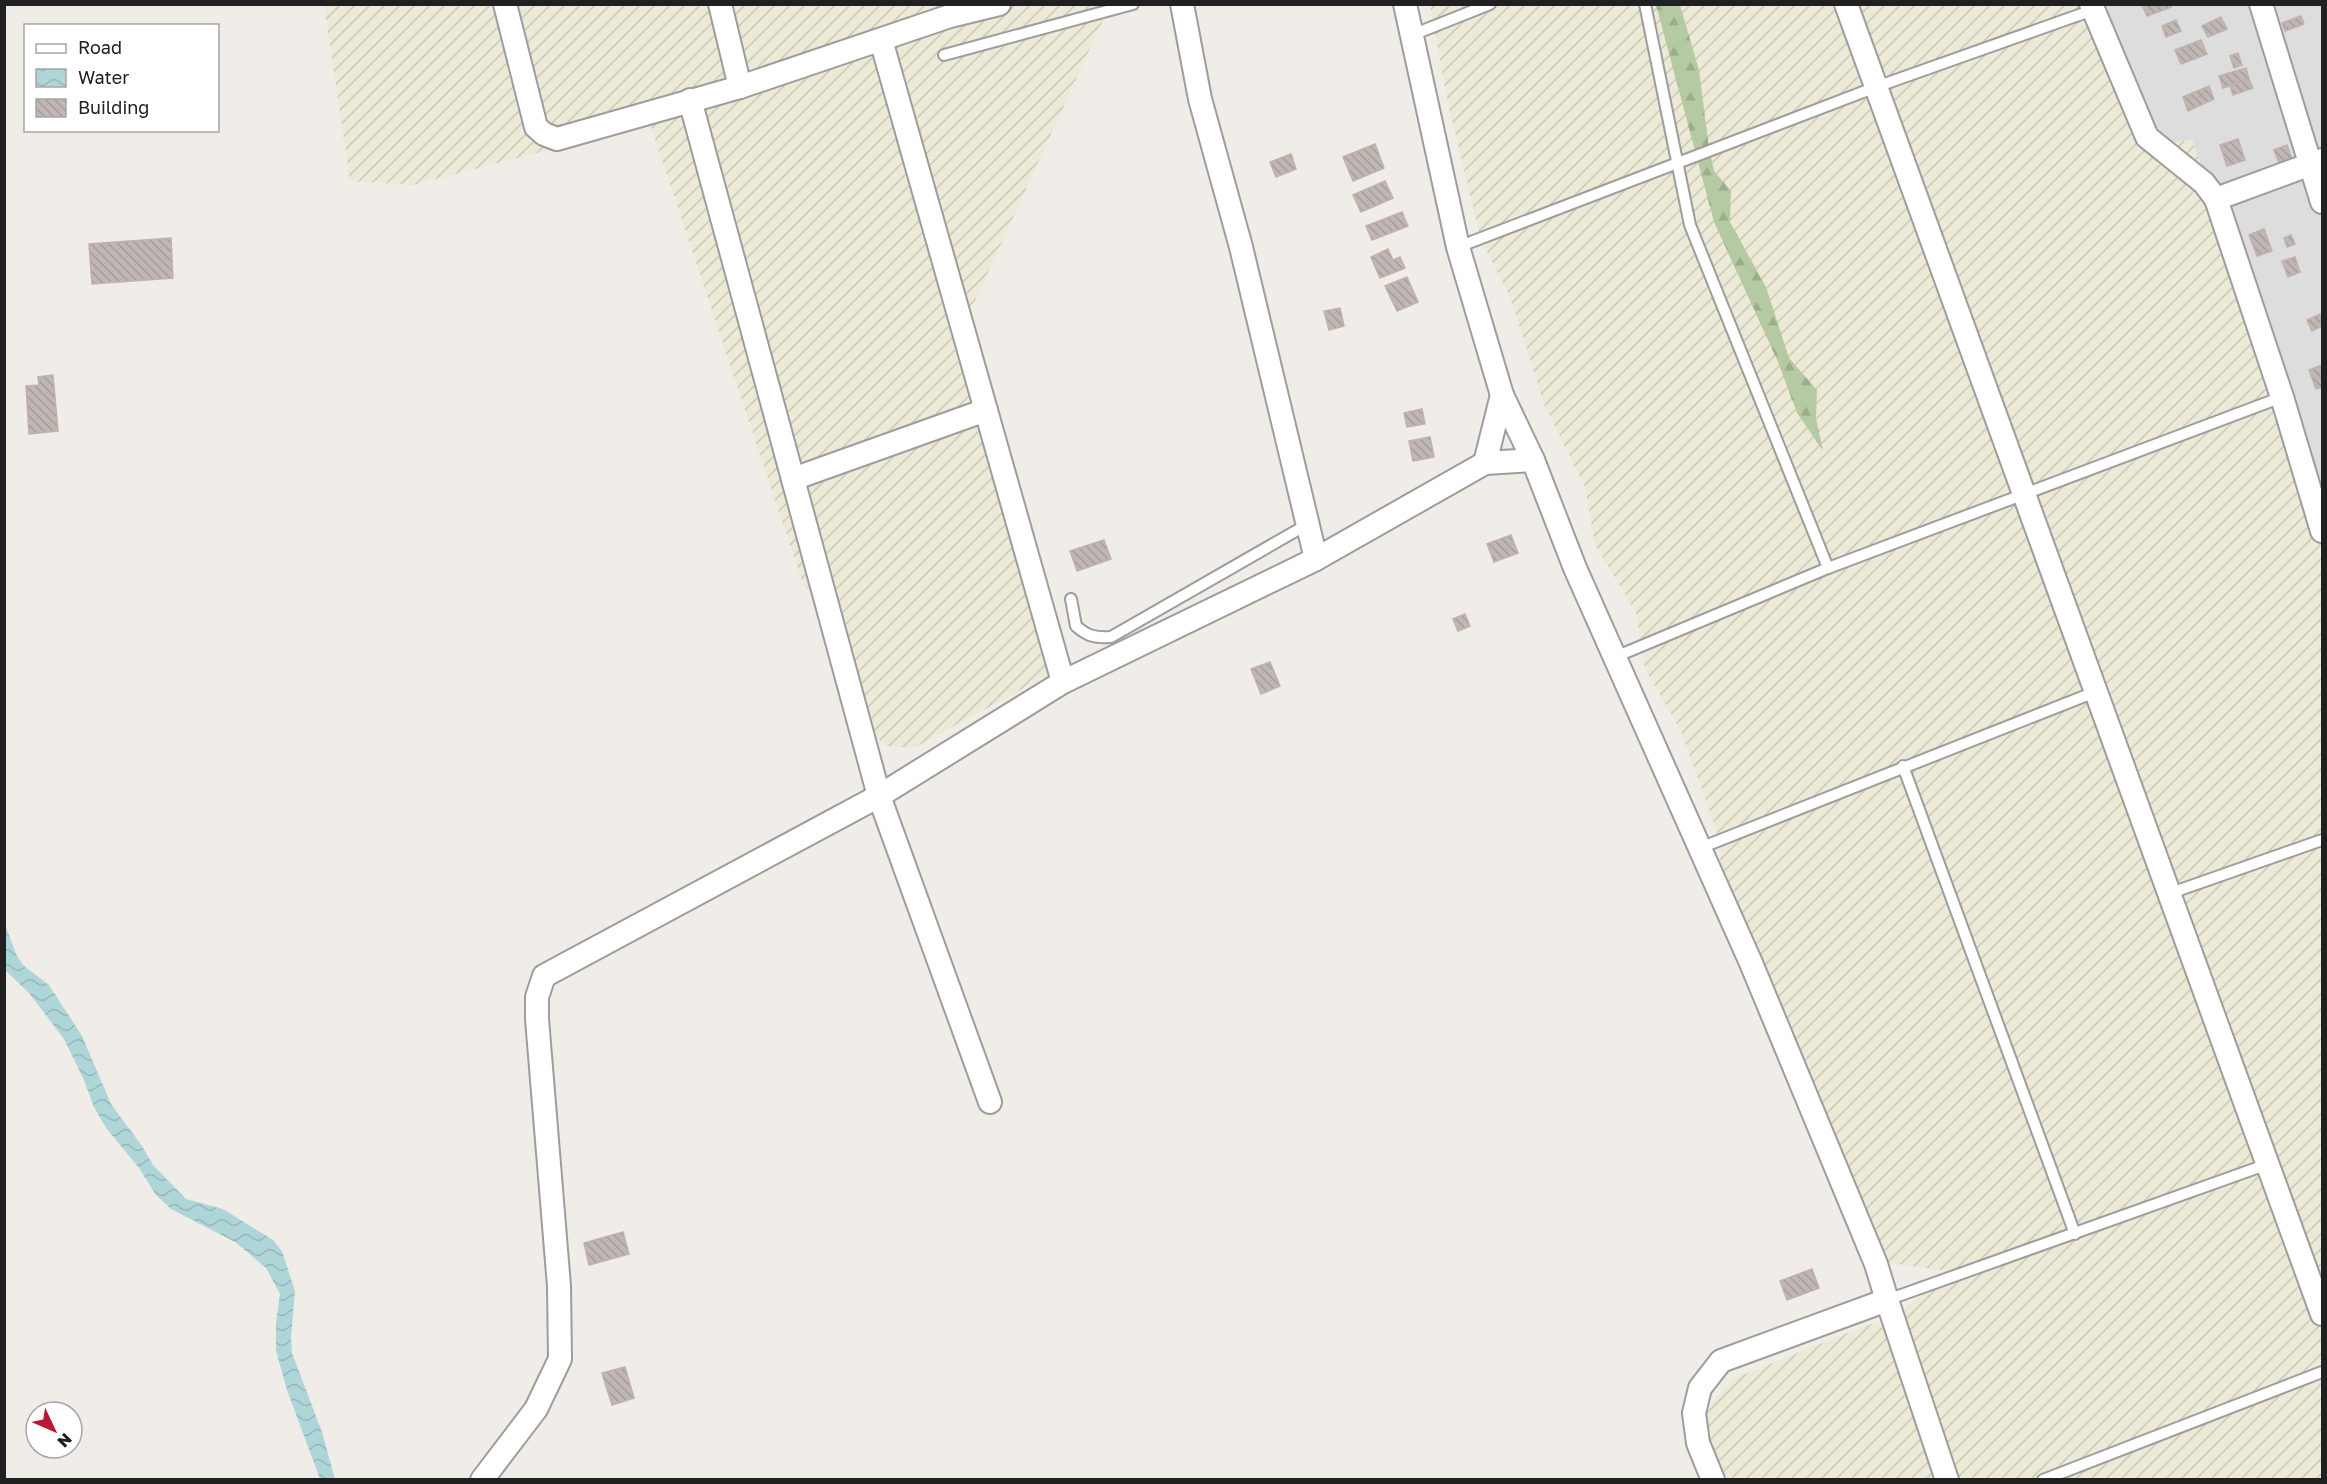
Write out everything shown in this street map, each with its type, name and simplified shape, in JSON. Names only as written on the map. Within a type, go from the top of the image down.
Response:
[{"type":"street","points":[[505,4],[536,127],[544,134],[557,139],[740,87],[881,40],[948,10],[999,4]]},
{"type":"street","points":[[720,4],[740,87]]},
{"type":"street","points":[[1182,4],[1200,99],[1241,247],[1316,559]]},
{"type":"street","points":[[1405,4],[1458,248],[1502,395],[1533,460],[1575,568],[1614,657],[1751,963],[1876,1264],[1947,1479]]},
{"type":"street","points":[[1846,4],[2322,1314]]},
{"type":"street","points":[[2261,4],[2317,162],[2322,202]]},
{"type":"street","points":[[2092,7],[2147,137],[2204,183],[2216,198],[2282,396],[2322,531]]},
{"type":"street","points":[[881,40],[1063,682]]},
{"type":"street","points":[[690,100],[879,796],[990,1102]]},
{"type":"street","points":[[2216,198],[2317,162]]},
{"type":"street","points":[[1485,463],[1502,395]]},
{"type":"street","points":[[793,479],[986,410]]},
{"type":"street","points":[[482,1479],[536,1409],[560,1359],[559,1286],[537,1019],[537,997],[544,976],[879,796],[1063,682],[1316,559],[1485,463],[1533,460]]},
{"type":"street","points":[[1713,1479],[1698,1443],[1694,1413],[1700,1388],[1721,1361],[1887,1300]]},
{"type":"lane","points":[[944,55],[1133,4]]},
{"type":"lane","points":[[1412,35],[1490,4]]},
{"type":"lane","points":[[1645,4],[1690,225],[1828,568]]},
{"type":"lane","points":[[1458,248],[1876,87],[2092,7]]},
{"type":"lane","points":[[1614,657],[1828,568],[2282,396]]},
{"type":"lane","points":[[1071,599],[1076,626],[1086,634],[1098,638],[1111,637],[1308,524]]},
{"type":"lane","points":[[1700,848],[2095,692]]},
{"type":"lane","points":[[1903,766],[2075,1234]]},
{"type":"lane","points":[[2168,894],[2322,840]]},
{"type":"lane","points":[[1887,1300],[2268,1164]]},
{"type":"lane","points":[[2043,1479],[2322,1372]]},
{"type":"shaded area","points":[[324,5],[1110,5],[954,347],[1052,660],[1046,676],[914,748],[887,746],[857,722],[825,611],[802,581],[650,124],[413,185],[350,181]]},
{"type":"shaded area","points":[[1430,5],[2105,5],[2158,139],[2167,143],[2192,140],[2322,500],[2322,1479],[1705,1479],[1697,1432],[1712,1403],[1732,1379],[1860,1328],[1894,1317],[1948,1271],[1890,1263],[1840,1182],[1722,889],[1719,838],[1681,731],[1645,669],[1636,612],[1595,545],[1585,487],[1544,404],[1510,297],[1481,240],[1448,104]]},
{"type":"shaded area","points":[[2105,5],[2322,5],[2322,500],[2192,140],[2167,143],[2158,139]]},
{"type":"green space","points":[[1656,5],[1680,5],[1699,70],[1714,171],[1731,191],[1730,222],[1766,287],[1789,358],[1817,390],[1816,418],[1823,451],[1797,413],[1778,362],[1714,222]]},
{"type":"water","points":[[5,925],[17,956],[24,966],[49,985],[82,1036],[111,1104],[153,1165],[186,1199],[223,1209],[273,1240],[282,1251],[295,1291],[292,1353],[322,1432],[335,1479],[320,1479],[287,1390],[276,1351],[276,1323],[280,1294],[266,1268],[235,1242],[171,1209],[156,1195],[139,1168],[106,1128],[94,1107],[64,1039],[29,993],[5,970]]},
{"type":"building","points":[[2170,4],[2171,7],[2147,16],[2142,5]]},
{"type":"building","points":[[2301,16],[2304,24],[2285,31],[2282,23]]},
{"type":"building","points":[[2221,17],[2227,29],[2208,37],[2202,26]]},
{"type":"building","points":[[2176,20],[2181,31],[2166,37],[2162,26]]},
{"type":"building","points":[[2201,40],[2207,54],[2181,64],[2175,50]]},
{"type":"building","points":[[2238,53],[2242,65],[2234,68],[2230,56]]},
{"type":"building","points":[[2246,68],[2249,79],[2223,88],[2219,76]]},
{"type":"building","points":[[2249,79],[2253,88],[2233,95],[2230,86]]},
{"type":"building","points":[[2209,86],[2214,99],[2188,111],[2183,97]]},
{"type":"building","points":[[2238,139],[2245,160],[2227,166],[2220,145]]},
{"type":"building","points":[[1375,144],[1384,168],[1353,181],[1343,157]]},
{"type":"building","points":[[2287,145],[2295,168],[2283,173],[2274,150]]},
{"type":"building","points":[[1291,154],[1296,169],[1276,177],[1270,162]]},
{"type":"building","points":[[1385,181],[1393,198],[1361,212],[1353,195]]},
{"type":"building","points":[[1402,212],[1408,226],[1372,240],[1366,226]]},
{"type":"building","points":[[2264,229],[2272,251],[2257,256],[2249,235]]},
{"type":"building","points":[[2291,235],[2295,244],[2287,247],[2284,238]]},
{"type":"building","points":[[171,238],[173,278],[92,284],[89,244]]},
{"type":"building","points":[[1388,249],[1393,260],[1400,257],[1405,268],[1380,278],[1371,257]]},
{"type":"building","points":[[2295,257],[2300,272],[2288,277],[2282,261]]},
{"type":"building","points":[[1407,277],[1418,302],[1397,311],[1385,286]]},
{"type":"building","points":[[1340,308],[1344,326],[1329,330],[1324,311]]},
{"type":"building","points":[[2320,314],[2322,326],[2312,331],[2307,320]]},
{"type":"building","points":[[2322,365],[2322,387],[2316,389],[2309,370]]},
{"type":"building","points":[[53,375],[58,431],[29,434],[26,386],[39,385],[38,377]]},
{"type":"building","points":[[1422,409],[1425,424],[1407,427],[1404,413]]},
{"type":"building","points":[[1430,437],[1434,457],[1413,461],[1409,441]]},
{"type":"building","points":[[1511,535],[1518,553],[1494,562],[1487,544]]},
{"type":"building","points":[[1104,540],[1111,559],[1077,571],[1070,551]]},
{"type":"building","points":[[1465,614],[1470,626],[1458,631],[1453,619]]},
{"type":"building","points":[[1270,662],[1280,686],[1261,694],[1251,669]]},
{"type":"building","points":[[623,1232],[629,1254],[589,1265],[584,1243]]},
{"type":"building","points":[[1812,1269],[1819,1288],[1787,1300],[1780,1281]]},
{"type":"building","points":[[625,1367],[634,1398],[612,1405],[602,1373]]}]
